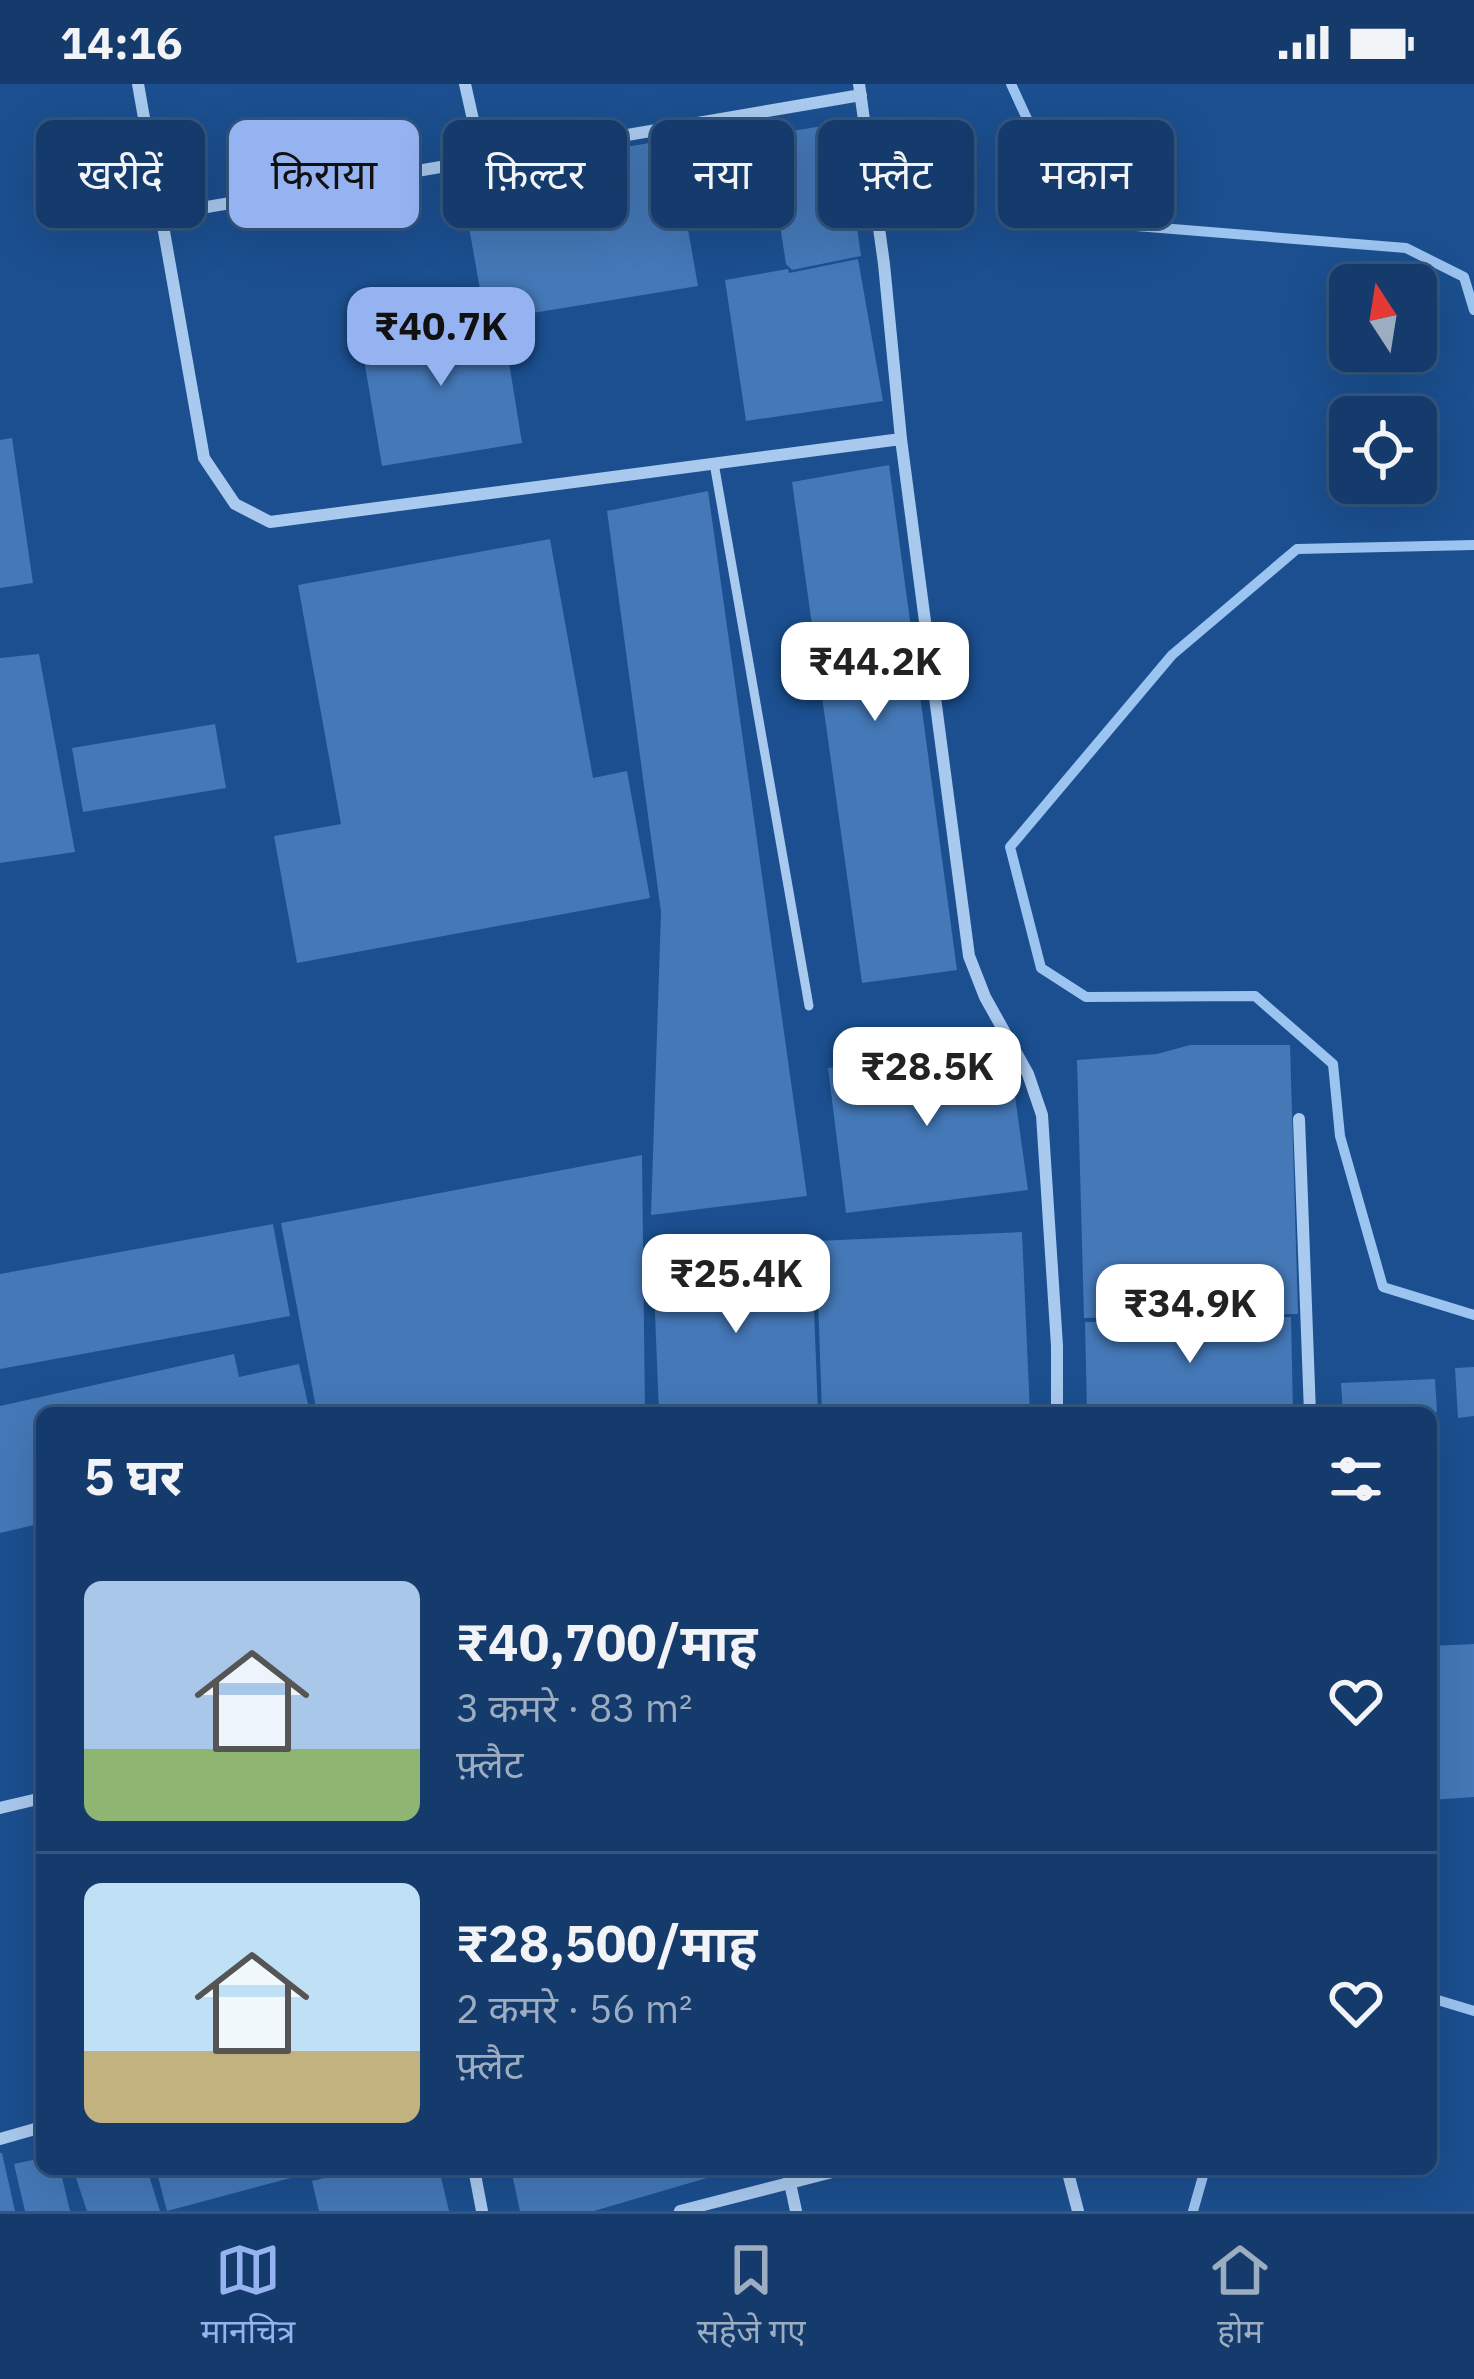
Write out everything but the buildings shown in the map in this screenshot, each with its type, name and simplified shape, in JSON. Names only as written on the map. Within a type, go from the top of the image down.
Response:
[{"type":"street","points":[[138,84],[144,120]]},
{"type":"street","points":[[465,84],[473,120]]},
{"type":"street","points":[[627,133],[860,90],[969,956],[985,997],[1028,1073],[1042,1115],[1058,1407]]},
{"type":"street","points":[[205,207],[443,167]]},
{"type":"street","points":[[162,228],[204,458],[235,504],[270,522],[901,439]]},
{"type":"street","points":[[1298,1119],[1310,1407]]},
{"type":"street","points":[[0,1808],[36,1799]]},
{"type":"street","points":[[0,2139],[36,2129]]},
{"type":"street","points":[[475,2175],[482,2211]]},
{"type":"street","points":[[680,2211],[788,2175],[796,2211]]},
{"type":"street","points":[[1068,2175],[1078,2211]]},
{"type":"lane","points":[[714,464],[809,1006]]},
{"type":"waterway","points":[[1011,84],[1074,221],[1406,248],[1464,277],[1474,310]]},
{"type":"waterway","points":[[1474,545],[1297,549],[1172,655],[1010,847],[1041,968],[1086,997],[1255,996],[1333,1064],[1340,1136],[1383,1287],[1474,1315]]},
{"type":"waterway","points":[[1437,2000],[1474,2011]]},
{"type":"waterway","points":[[1193,2211],[1203,2175]]}]
